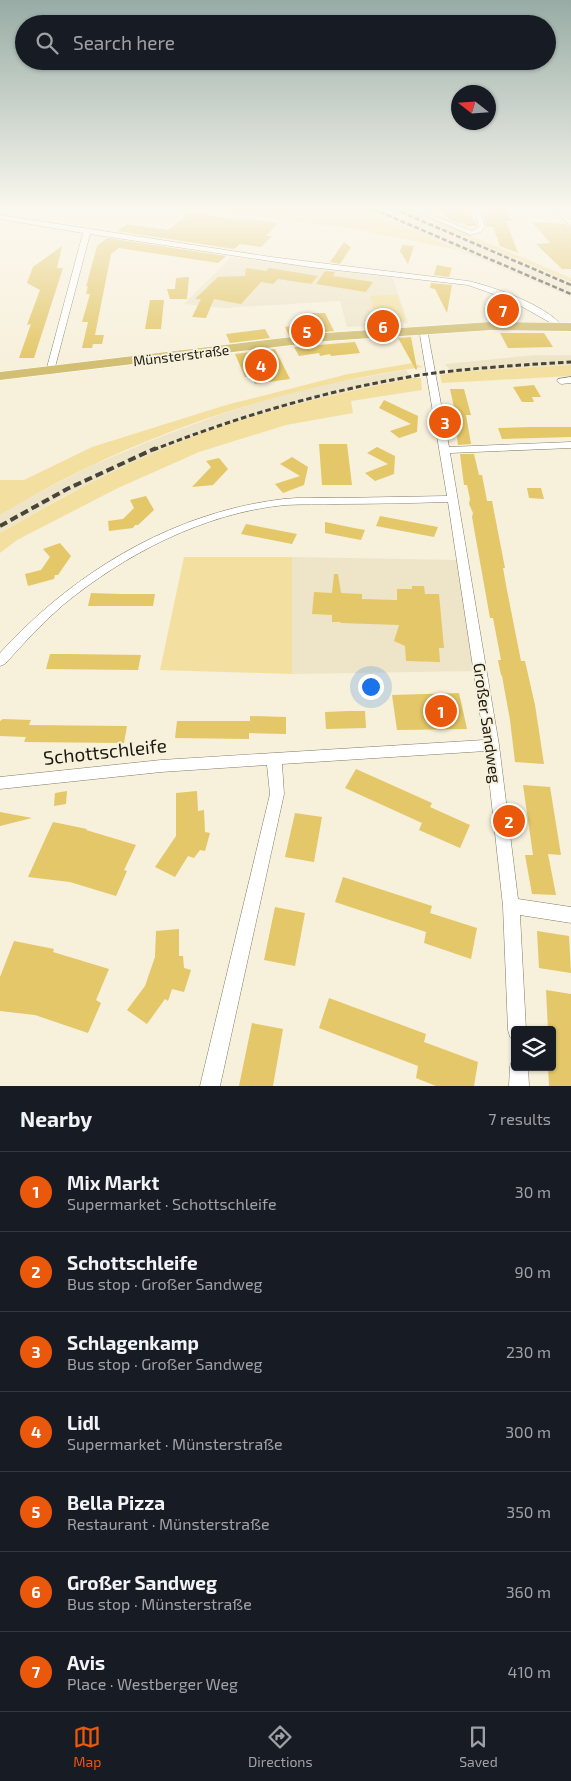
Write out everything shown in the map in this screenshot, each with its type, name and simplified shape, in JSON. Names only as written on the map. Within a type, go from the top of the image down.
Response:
[{"type":"main road","name":"Münsterstraße","points":[[0,376],[326,337],[422,329],[564,326]]},
{"type":"street","points":[[50,371],[79,260]]},
{"type":"street","points":[[272,260],[468,283],[488,288],[518,301],[564,326]]},
{"type":"street","name":"Großer Sandweg","points":[[422,329],[426,337],[492,745],[511,906],[517,1026]]},
{"type":"street","points":[[444,450],[571,445]]},
{"type":"street","points":[[0,661],[38,619],[73,591],[137,550],[210,516],[259,504],[293,501],[452,500]]},
{"type":"street","name":"Schottschleife","points":[[0,783],[161,766],[492,745]]},
{"type":"street","points":[[210,1086],[277,794],[274,758]]},
{"type":"street","points":[[511,906],[571,915]]},
{"type":"street","points":[[519,1071],[520,1086]]},
{"type":"shaded area","points":[[228,260],[252,260],[393,278],[408,323],[347,327],[340,301],[225,308],[184,304]]},
{"type":"shaded area","points":[[482,260],[518,260],[571,282],[571,297]]},
{"type":"shaded area","points":[[518,260],[528,260],[571,278],[571,282]]},
{"type":"shaded area","points":[[397,295],[406,321],[377,322],[370,296]]},
{"type":"shaded area","points":[[535,355],[571,355],[571,365],[452,372],[445,364]]},
{"type":"shaded area","points":[[413,363],[423,367],[368,376],[258,402],[151,439],[49,487],[0,515],[0,480],[24,480],[92,447],[226,405],[348,374]]},
{"type":"shaded area","points":[[571,365],[571,376],[442,383],[440,375],[452,372]]},
{"type":"shaded area","points":[[406,370],[412,378],[286,407],[147,456],[62,497],[0,533],[0,515],[24,500],[95,464],[160,437],[275,397],[326,384]]},
{"type":"shaded area","points":[[412,378],[421,378],[422,390],[351,401],[353,413],[286,425],[199,452],[118,488],[17,540],[0,553],[0,533],[82,487],[167,447],[225,425],[271,411],[341,393]]},
{"type":"shaded area","points":[[184,557],[292,557],[292,674],[160,670]]},
{"type":"shaded area","points":[[292,557],[458,560],[477,671],[292,674]]},
{"type":"building","points":[[43,260],[59,260],[57,268],[63,268],[34,358],[19,358],[31,324],[27,325],[40,290],[27,283],[33,267]]},
{"type":"building","points":[[93,260],[110,260],[95,335],[104,335],[102,344],[93,344],[92,348],[82,348],[88,322],[82,322],[90,294],[86,294],[88,286],[86,287]]},
{"type":"building","points":[[196,260],[222,260],[218,263]]},
{"type":"building","points":[[332,260],[343,260],[340,264],[330,262]]},
{"type":"building","points":[[552,260],[571,260],[571,269],[562,269]]},
{"type":"building","points":[[437,265],[452,268],[449,277],[434,275]]},
{"type":"building","points":[[246,268],[266,271],[269,268],[318,276],[311,284],[278,279],[273,284],[261,282],[241,304],[214,299],[206,318],[192,317],[201,299],[195,299],[218,277],[245,276]]},
{"type":"building","points":[[325,271],[335,272],[333,276],[373,282],[366,292],[316,284]]},
{"type":"building","points":[[189,277],[187,299],[170,299],[167,289],[175,289],[176,278]]},
{"type":"building","points":[[431,283],[452,285],[447,313],[435,289],[430,288]]},
{"type":"building","points":[[150,300],[164,300],[161,329],[145,329]]},
{"type":"building","points":[[312,313],[325,313],[334,331],[289,336],[285,327],[311,323]]},
{"type":"building","points":[[265,329],[270,338],[230,343],[226,334]]},
{"type":"building","points":[[500,333],[544,333],[553,347],[508,348]]},
{"type":"building","points":[[411,337],[417,369],[416,370],[398,338]]},
{"type":"building","points":[[355,342],[360,353],[320,356],[319,353],[299,356],[294,347]]},
{"type":"building","points":[[275,349],[290,379],[255,384],[251,376],[245,377],[235,354]]},
{"type":"building","points":[[534,385],[541,397],[532,397],[534,402],[522,402],[513,387]]},
{"type":"building","points":[[450,389],[464,389],[471,415],[466,415],[471,444],[458,445],[456,430],[459,430]]},
{"type":"building","points":[[384,400],[418,416],[417,432],[399,438],[390,431],[411,424],[379,408]]},
{"type":"building","points":[[571,427],[571,437],[502,439],[498,428]]},
{"type":"building","points":[[319,444],[347,444],[352,485],[322,485]]},
{"type":"building","points":[[377,447],[395,456],[394,474],[375,481],[365,473],[388,464],[367,453]]},
{"type":"building","points":[[460,454],[474,454],[479,475],[482,475],[487,501],[492,501],[521,661],[525,661],[535,705],[544,764],[515,762],[510,720],[498,660],[501,660],[493,618],[490,618],[472,517],[473,513],[469,504],[470,499],[467,485],[464,485]]},
{"type":"building","points":[[292,457],[308,467],[304,485],[283,493],[275,484],[300,476],[280,464]]},
{"type":"building","points":[[219,458],[228,469],[213,485],[192,487],[211,467],[206,461]]},
{"type":"building","points":[[527,488],[541,488],[544,499],[529,498]]},
{"type":"building","points":[[146,496],[154,510],[133,528],[109,531],[108,521],[123,519],[134,508],[130,500]]},
{"type":"building","points":[[380,516],[438,527],[434,537],[376,526]]},
{"type":"building","points":[[325,522],[365,530],[361,540],[325,533]]},
{"type":"building","points":[[246,524],[297,534],[292,544],[241,534]]},
{"type":"building","points":[[60,543],[71,556],[58,575],[55,575],[54,579],[28,586],[25,574],[41,570],[50,557],[43,549]]},
{"type":"building","points":[[334,574],[338,574],[341,593],[362,594],[362,599],[397,600],[397,589],[412,589],[412,586],[424,586],[425,594],[439,594],[444,648],[439,648],[440,662],[406,661],[405,646],[394,641],[399,625],[332,622],[332,615],[312,614],[314,592],[332,593]]},
{"type":"building","points":[[91,593],[155,594],[153,606],[88,606]]},
{"type":"building","points":[[50,654],[141,655],[138,670],[46,669]]},
{"type":"building","points":[[459,693],[467,729],[397,730],[392,695]]},
{"type":"building","points":[[365,711],[366,728],[326,729],[325,712]]},
{"type":"building","points":[[250,716],[286,717],[286,734],[249,733],[249,739],[175,738],[177,721],[250,721]]},
{"type":"building","points":[[3,719],[31,720],[29,725],[127,726],[124,743],[24,742],[26,737],[0,736],[0,721]]},
{"type":"building","points":[[356,769],[432,803],[430,807],[470,825],[460,848],[419,830],[422,823],[345,788]]},
{"type":"building","points":[[523,785],[550,787],[561,855],[548,854],[556,895],[532,894],[525,855],[533,855]]},
{"type":"building","points":[[67,791],[66,804],[54,806],[55,793]]},
{"type":"building","points":[[197,791],[198,811],[204,810],[205,832],[210,833],[205,851],[200,850],[194,858],[188,856],[175,877],[155,867],[176,836],[176,793]]},
{"type":"building","points":[[0,812],[32,818],[0,826]]},
{"type":"building","points":[[295,813],[322,817],[314,862],[285,857]]},
{"type":"building","points":[[53,822],[87,829],[136,845],[124,870],[127,871],[116,896],[70,882],[28,877]]},
{"type":"building","points":[[343,877],[432,906],[430,913],[477,928],[471,959],[424,943],[426,932],[335,902]]},
{"type":"building","points":[[275,907],[305,913],[295,966],[264,960]]},
{"type":"building","points":[[179,929],[179,956],[183,956],[184,968],[191,970],[184,992],[172,989],[168,1001],[165,999],[147,1024],[127,1010],[145,986],[155,957],[156,931]]},
{"type":"building","points":[[537,931],[569,936],[571,973],[539,968]]},
{"type":"building","points":[[14,941],[54,949],[53,952],[109,969],[96,1000],[101,1003],[88,1033],[35,1015],[0,1011],[0,977]]},
{"type":"building","points":[[546,990],[571,994],[571,1086],[549,1086],[548,1071],[556,1071],[556,1026],[548,1026]]},
{"type":"building","points":[[329,998],[426,1034],[424,1042],[478,1062],[474,1086],[436,1086],[416,1078],[418,1066],[319,1028]]},
{"type":"building","points":[[252,1023],[283,1029],[273,1086],[239,1086]]},
{"type":"railway","points":[[491,260],[571,294]]},
{"type":"railway","points":[[512,260],[571,285]]},
{"type":"railway","points":[[153,450],[251,415],[352,388],[420,375],[495,367],[571,362]]},
{"type":"railway","points":[[0,526],[67,489],[156,448]]},
{"type":"place","name":"Avis","points":[[503,310]]},
{"type":"place","name":"Großer Sandweg","points":[[383,326]]},
{"type":"place","name":"Bella Pizza","points":[[307,331]]},
{"type":"place","name":"Lidl","points":[[261,365]]},
{"type":"place","name":"Schlagenkamp","points":[[445,422]]},
{"type":"place","name":"Mix Markt","points":[[441,711]]},
{"type":"place","name":"Schottschleife","points":[[509,821]]}]
